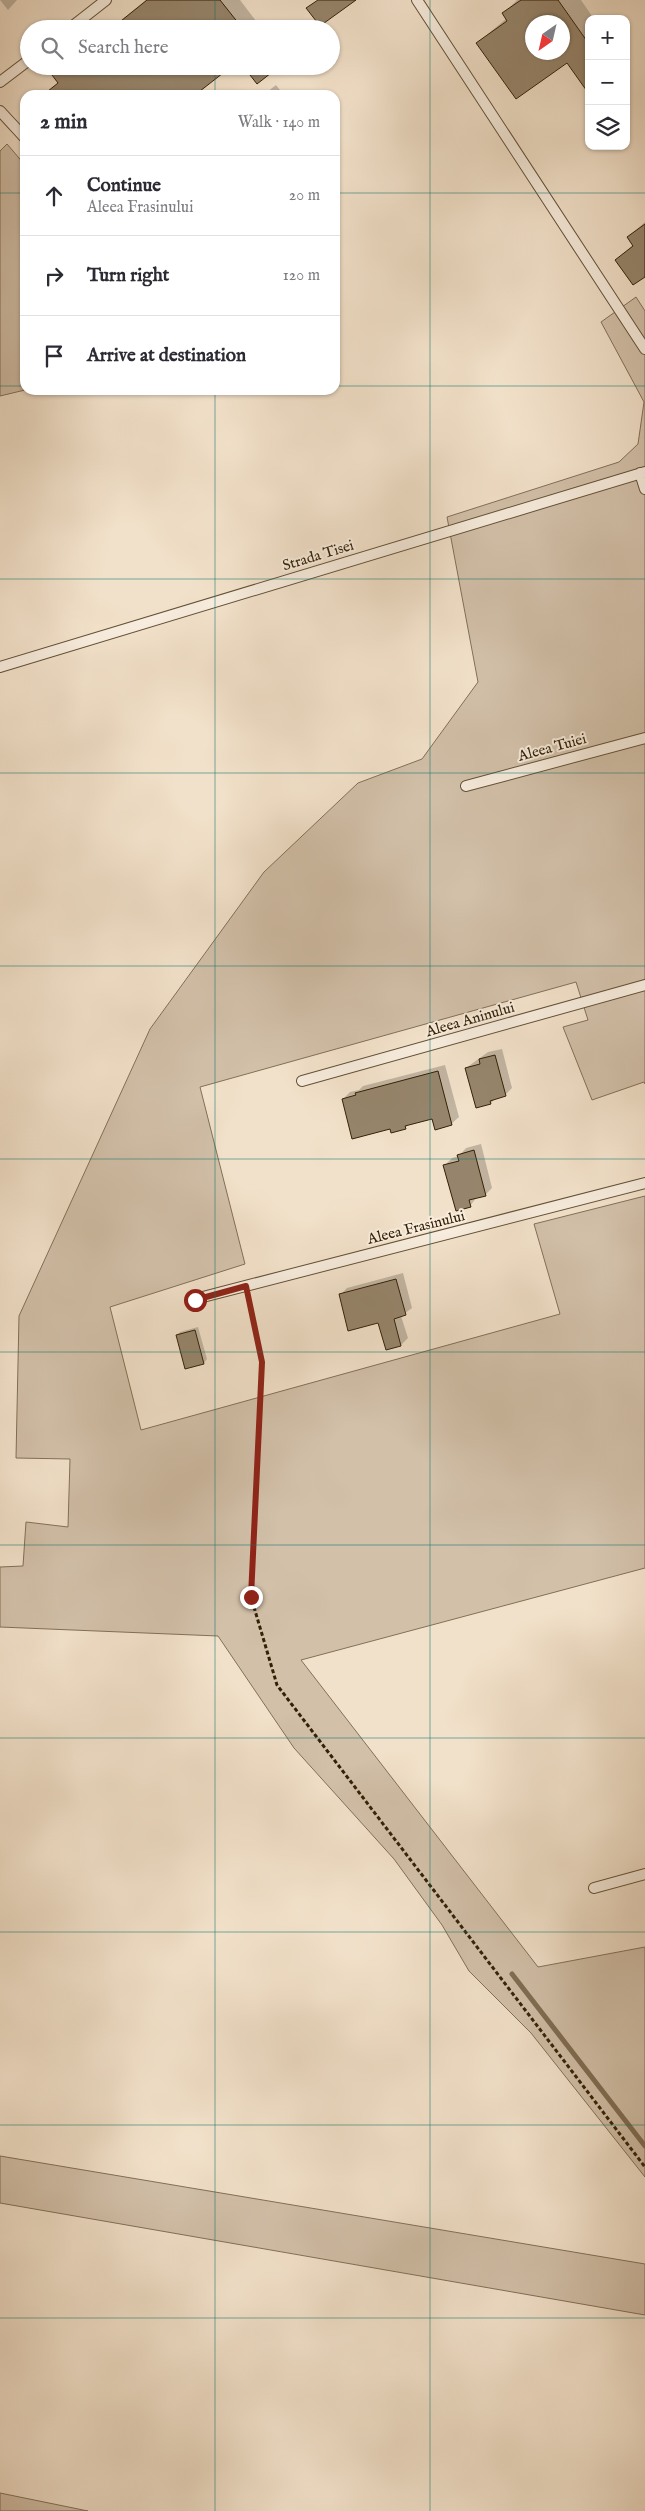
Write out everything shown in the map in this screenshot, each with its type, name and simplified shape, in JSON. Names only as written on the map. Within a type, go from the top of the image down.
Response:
[{"type":"lane","points":[[80,20],[106,0]]},
{"type":"lane","points":[[417,0],[645,349]]},
{"type":"lane","points":[[0,82],[20,67]]},
{"type":"lane","points":[[0,111],[20,133]]},
{"type":"lane","points":[[643,473],[645,489]]},
{"type":"lane","name":"Strada Tisei","points":[[0,667],[643,473]]},
{"type":"lane","name":"Aleea Tuiei","points":[[466,786],[645,738]]},
{"type":"lane","name":"Aleea Aninului","points":[[302,1081],[645,985]]},
{"type":"lane","name":"Aleea Frasinului","points":[[195,1300],[645,1184]]},
{"type":"lane","points":[[594,1888],[645,1874]]},
{"type":"path","points":[[246,1286],[262,1362],[251,1597],[277,1685],[645,2167]]},
{"type":"shaded area","points":[[7,144],[20,159],[20,391],[0,396],[0,151]]},
{"type":"shaded area","points":[[636,297],[645,311],[645,1084],[644,1082],[592,1100],[563,1027],[588,1020],[576,982],[200,1087],[245,1264],[110,1307],[141,1430],[560,1314],[534,1224],[645,1196],[645,1568],[301,1660],[538,1967],[645,1947],[645,2177],[531,2033],[469,1971],[442,1925],[394,1859],[294,1748],[218,1636],[0,1627],[0,1567],[23,1566],[26,1522],[68,1527],[70,1459],[16,1458],[19,1316],[150,1029],[264,872],[358,783],[422,759],[478,682],[447,517],[619,462],[638,444],[644,402],[601,322]]},
{"type":"shaded area","points":[[0,2156],[645,2264],[645,2315],[0,2203]]},
{"type":"shaded area","points":[[0,2493],[88,2511],[0,2511]]},
{"type":"building","points":[[147,0],[220,0],[236,20],[122,20]]},
{"type":"building","points":[[318,0],[356,0],[328,20],[315,20],[306,8]]},
{"type":"building","points":[[521,0],[558,0],[569,15],[525,15],[525,60],[570,60],[570,17],[585,38],[585,88],[567,63],[516,99],[476,43],[507,21],[502,13]]},
{"type":"building","points":[[52,75],[221,75],[201,90],[49,90],[58,83]]},
{"type":"building","points":[[250,75],[268,75],[257,84]]},
{"type":"building","points":[[645,224],[645,277],[633,285],[615,260],[633,246],[627,237]]},
{"type":"building","points":[[495,1055],[506,1096],[490,1101],[491,1104],[476,1108],[465,1068],[480,1064],[479,1059]]},
{"type":"building","points":[[438,1071],[452,1125],[435,1130],[432,1119],[405,1126],[406,1129],[391,1133],[390,1129],[352,1139],[342,1099],[356,1095],[355,1093]]},
{"type":"building","points":[[474,1150],[486,1196],[469,1200],[471,1207],[456,1211],[443,1165],[459,1161],[457,1155]]},
{"type":"building","points":[[396,1279],[406,1315],[394,1319],[401,1346],[386,1350],[378,1323],[348,1331],[339,1294]]},
{"type":"building","points":[[195,1330],[204,1364],[185,1369],[176,1335]]},
{"type":"waterway","points":[[512,1974],[645,2146]]},
{"type":"route","points":[[195,1300],[246,1286],[262,1362],[253,1519],[251,1597]]}]
